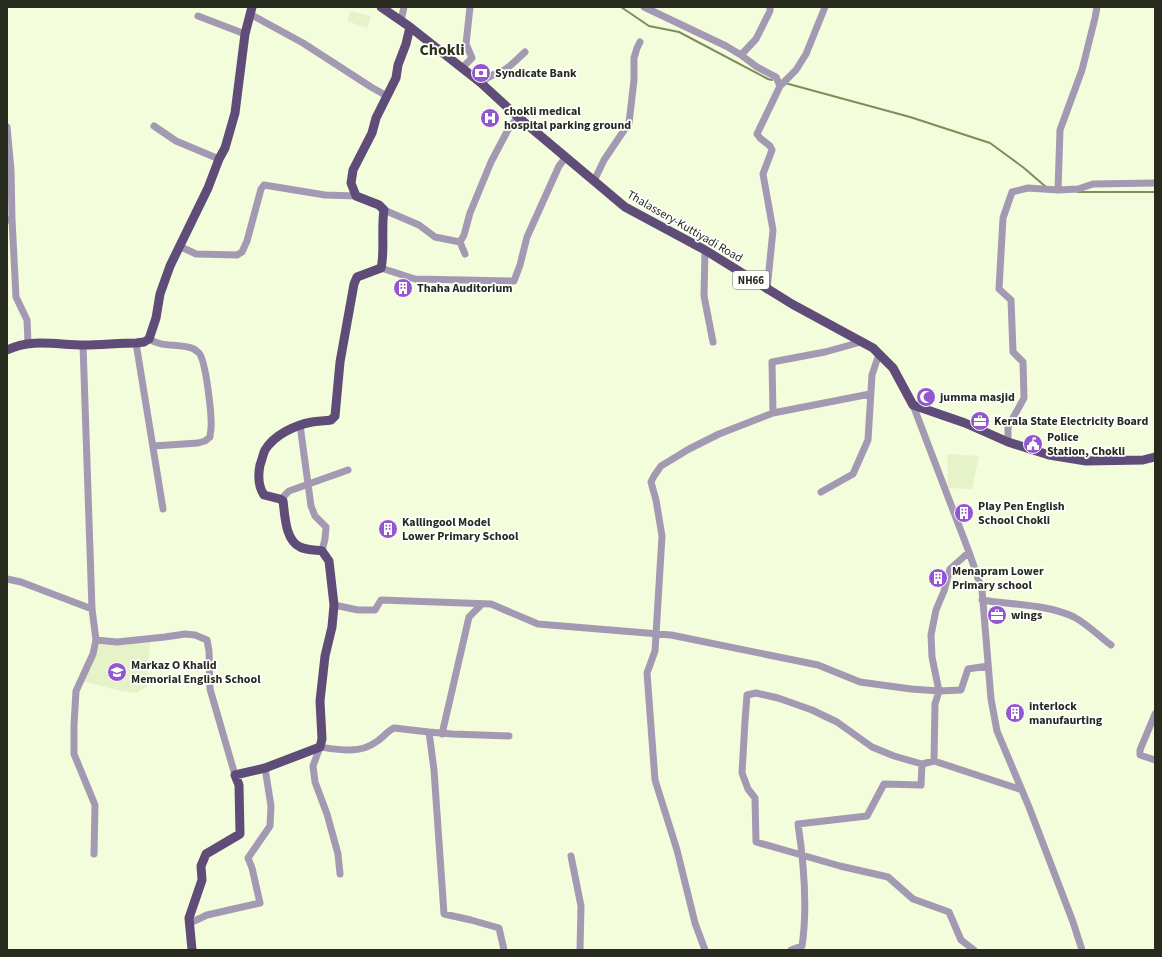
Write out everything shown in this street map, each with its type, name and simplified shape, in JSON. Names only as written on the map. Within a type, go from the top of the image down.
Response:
[{"type":"main road","name":"Thalassery-Kuttiyadi Road","points":[[381,7],[410,27],[481,83],[518,117],[625,207],[706,250],[767,290],[873,348],[893,368],[913,405]]},
{"type":"main road","points":[[7,350],[35,342],[83,345],[136,343],[144,342],[149,339],[156,318],[160,294],[170,266],[178,246],[208,188],[225,148],[235,113],[245,34],[251,11]]},
{"type":"main road","points":[[192,950],[190,913],[202,880],[201,866],[206,854],[240,834],[239,785],[235,775],[265,768],[320,746],[322,739],[320,701],[325,656],[332,627],[334,605],[330,561],[322,551],[302,548],[292,540],[285,517],[283,501],[264,495],[260,489],[258,478],[264,451],[271,442],[280,435],[300,425],[331,420],[335,416],[340,362],[354,284],[358,277],[381,268],[382,262],[384,210],[379,205],[356,196],[351,183],[353,170],[372,134],[376,118],[396,78],[398,65],[406,44],[410,27]]},
{"type":"main road","points":[[913,405],[965,423],[1008,442],[1049,455],[1086,461],[1142,460],[1155,457]]},
{"type":"street","points":[[401,21],[404,7]]},
{"type":"street","points":[[462,68],[472,58],[466,44],[470,7]]},
{"type":"street","points":[[644,7],[726,46],[757,67],[776,77],[780,86]]},
{"type":"street","points":[[741,55],[756,39],[770,12],[770,7]]},
{"type":"street","points":[[767,290],[773,230],[763,174],[772,150],[770,146],[757,134],[780,86],[796,70],[806,54],[825,7]]},
{"type":"street","points":[[1057,190],[1060,130],[1082,70],[1096,18],[1097,7]]},
{"type":"street","points":[[251,11],[387,96]]},
{"type":"street","points":[[198,16],[245,34]]},
{"type":"street","points":[[594,180],[604,160],[629,123],[634,80],[634,58],[640,42]]},
{"type":"street","points":[[481,83],[492,74],[500,72],[508,67],[525,52]]},
{"type":"street","points":[[460,242],[464,235],[470,213],[491,162],[508,128],[518,117]]},
{"type":"street","points":[[154,126],[176,141],[219,160]]},
{"type":"street","points":[[7,127],[11,170],[10,219],[16,297],[27,320],[28,343]]},
{"type":"street","points":[[381,268],[415,279],[514,281],[520,265],[527,237],[559,166],[566,157]]},
{"type":"street","points":[[1008,442],[1008,427],[1024,398],[1023,362],[1013,352],[1012,300],[999,289],[1003,218],[1012,192],[1028,188],[1057,190],[1078,189],[1093,184],[1155,184]]},
{"type":"street","points":[[178,246],[196,254],[237,255],[242,252],[247,241],[261,189],[264,185],[325,196],[356,196]]},
{"type":"street","points":[[384,210],[419,225],[435,237],[460,242]]},
{"type":"street","points":[[460,242],[465,254]]},
{"type":"street","points":[[706,250],[704,296],[713,342]]},
{"type":"street","points":[[149,339],[161,344],[188,348],[200,353],[209,397],[211,432],[208,448]]},
{"type":"street","points":[[773,413],[772,362],[825,352],[861,342]]},
{"type":"street","points":[[136,343],[154,446],[163,509]]},
{"type":"street","points":[[83,345],[92,609],[96,640],[93,654],[76,691],[74,754],[95,805],[94,854]]},
{"type":"street","points":[[821,492],[853,474],[868,440],[872,375],[879,354]]},
{"type":"street","points":[[705,950],[695,923],[677,850],[655,780],[647,673],[655,650],[662,536],[652,482],[661,466],[689,449],[719,434],[773,413],[870,394]]},
{"type":"street","points":[[913,405],[982,590],[991,699],[997,731],[1022,790],[1073,922],[1082,950]]},
{"type":"street","points":[[300,425],[311,506],[315,516],[326,527],[322,551]]},
{"type":"street","points":[[154,446],[198,443],[205,441],[210,437],[211,432]]},
{"type":"street","points":[[283,501],[284,496],[289,491],[348,470]]},
{"type":"street","points":[[934,761],[935,704],[939,691],[932,657],[931,635],[936,610],[950,569],[969,552]]},
{"type":"street","points":[[7,579],[21,582],[92,609]]},
{"type":"street","points":[[334,605],[358,610],[375,610],[381,600],[491,604],[538,624],[671,635],[818,665],[860,682],[911,689],[939,691],[961,690],[968,669],[988,666]]},
{"type":"street","points":[[982,600],[1060,612],[1075,618],[1111,645]]},
{"type":"street","points":[[442,734],[469,617],[482,604]]},
{"type":"street","points":[[96,640],[118,642],[185,634],[196,635],[206,640],[209,651],[210,689],[235,775]]},
{"type":"street","points":[[974,950],[961,940],[949,912],[912,899],[888,877],[840,866],[756,842],[755,798],[748,789],[742,773],[744,720],[747,695],[756,693],[778,698],[812,710],[836,722],[872,747],[894,756],[922,764],[934,761],[1022,790]]},
{"type":"street","points":[[1155,714],[1140,750],[1140,755],[1155,760]]},
{"type":"street","points":[[340,874],[338,854],[327,814],[315,782],[313,766],[320,746],[337,750],[355,750],[368,747],[376,743],[394,728],[442,734],[508,736]]},
{"type":"street","points":[[429,732],[434,770],[444,914],[499,928],[504,950]]},
{"type":"street","points":[[791,950],[802,946],[805,925],[803,855],[798,824],[867,816],[884,784],[921,785],[922,764]]},
{"type":"street","points":[[190,923],[208,915],[260,903],[252,868],[248,858],[270,826],[271,806],[265,768]]},
{"type":"street","points":[[571,856],[581,906],[580,950]]},
{"type":"shaded area","points":[[350,11],[371,16],[367,28],[347,21]]},
{"type":"shaded area","name":"chokli medical hospital parking ground","points":[[488,105],[498,114],[492,126],[484,121]]},
{"type":"shaded area","points":[[947,454],[979,456],[972,489],[948,488]]},
{"type":"shaded area","name":"Markaz O Khalid Memorial English School","points":[[150,641],[147,686],[137,693],[121,691],[82,681],[100,644]]},
{"type":"waterway","points":[[621,7],[649,26],[679,32],[772,80]]},
{"type":"waterway","points":[[785,83],[910,117],[990,143],[1024,168],[1046,187]]},
{"type":"waterway","points":[[1077,192],[1155,192]]},
{"type":"place","name":"Syndicate Bank","points":[[481,73]]},
{"type":"place","name":"chokli medical hospital parking ground","points":[[490,118]]},
{"type":"place","name":"Thaha Auditorium","points":[[403,288]]},
{"type":"place","name":"jumma masjid","points":[[926,397]]},
{"type":"place","name":"Kerala State Electricity Board","points":[[980,421]]},
{"type":"place","name":"Police Station, Chokli","points":[[1033,444]]},
{"type":"place","name":"Play Pen English School Chokli","points":[[964,513]]},
{"type":"place","name":"Kallingool Model Lower Primary School","points":[[388,529]]},
{"type":"place","name":"Menapram Lower Primary school","points":[[938,578]]},
{"type":"place","name":"wings","points":[[997,615]]},
{"type":"place","name":"Markaz O Khalid Memorial English School","points":[[117,672]]},
{"type":"place","name":"interlock manufaurting","points":[[1015,713]]},
{"type":"district","name":"Chokli","points":[[442,49]]}]
